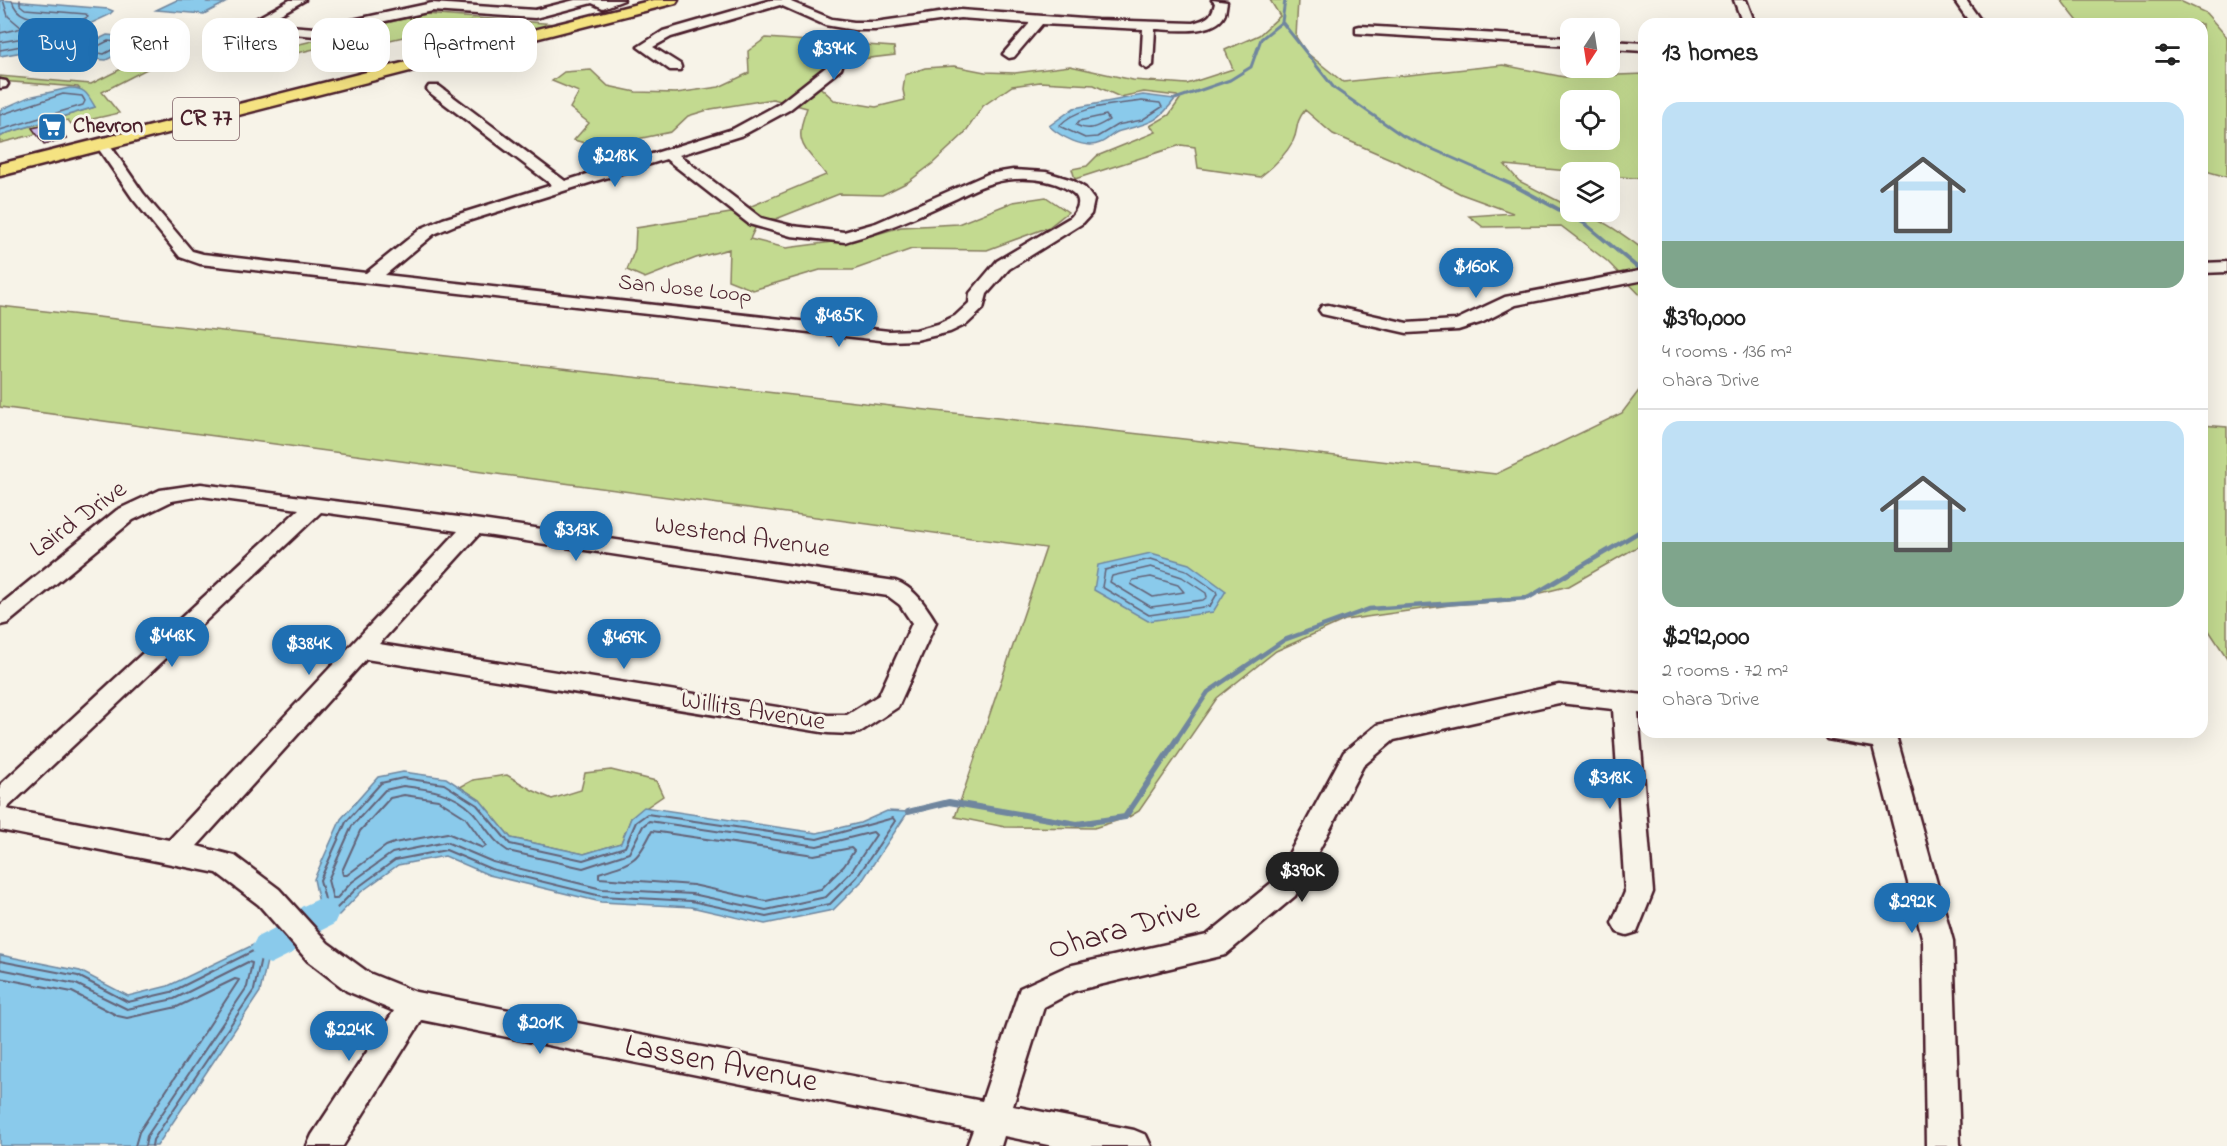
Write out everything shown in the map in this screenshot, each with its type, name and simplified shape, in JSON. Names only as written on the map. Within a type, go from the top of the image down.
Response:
[{"type":"main road","name":"CR 77","points":[[0,170],[671,0]]},
{"type":"street","points":[[299,0],[249,26],[315,32],[432,7],[535,14],[589,0]]},
{"type":"street","points":[[432,7],[444,0]]},
{"type":"street","points":[[595,0],[603,4],[618,0]]},
{"type":"street","points":[[675,67],[644,47],[667,34],[782,0],[829,22],[854,26],[875,26],[960,14],[1038,21],[1194,27],[1211,22],[1220,12],[1221,2],[1218,0]]},
{"type":"street","points":[[1740,0],[1747,18]]},
{"type":"street","points":[[1960,0],[1973,18]]},
{"type":"street","points":[[1009,54],[1038,21]]},
{"type":"street","points":[[1147,65],[1149,26]]},
{"type":"street","points":[[1360,30],[1560,41]]},
{"type":"street","points":[[1620,46],[1638,47]]},
{"type":"street","points":[[370,278],[428,231],[748,127],[784,107],[836,66]]},
{"type":"street","points":[[434,89],[564,187]]},
{"type":"street","name":"San Jose Loop","points":[[103,145],[138,196],[186,254],[200,259],[889,336],[915,335],[944,328],[962,320],[976,305],[979,293],[1003,265],[1077,220],[1085,211],[1086,200],[1080,191],[1067,183],[1046,177],[1013,175],[988,179],[882,226],[845,237],[791,231],[755,221],[668,154]]},
{"type":"street","points":[[2208,268],[2227,267]]},
{"type":"street","points":[[1328,310],[1407,328],[1458,325],[1511,301],[1638,276]]},
{"type":"street","name":"Westend Avenue","points":[[166,495],[201,490],[474,526],[895,589],[908,600],[924,621],[889,701]]},
{"type":"street","name":"Laird Drive","points":[[0,617],[125,515],[166,495]]},
{"type":"street","points":[[0,801],[315,506]]},
{"type":"street","points":[[175,852],[474,526]]},
{"type":"street","name":"Willits Avenue","points":[[362,650],[828,724],[851,725],[889,701]]},
{"type":"street","name":"Ohara Drive","points":[[989,1132],[1031,998],[1068,979],[1215,946],[1285,888],[1353,759],[1386,732],[1559,694],[1634,702]]},
{"type":"street","points":[[1627,923],[1639,892],[1634,702]]},
{"type":"street","points":[[1877,738],[1884,739],[1938,941],[1943,1146]]},
{"type":"street","name":"Lassen Avenue","points":[[0,819],[175,852],[225,864],[268,897],[318,952],[358,982],[416,1005],[989,1132],[1134,1146]]},
{"type":"street","points":[[324,1146],[416,1005]]},
{"type":"green space","points":[[1270,0],[1298,0],[1296,37],[1307,53],[1343,82],[1503,65],[1560,78],[1620,78],[1620,75],[1638,74],[1638,178],[1620,177],[1620,162],[1560,162],[1560,170],[1505,165],[1519,181],[1560,202],[1560,222],[1602,222],[1638,246],[1638,293],[1607,261],[1561,226],[1483,227],[1469,216],[1513,213],[1461,194],[1400,163],[1333,134],[1305,110],[1299,119],[1295,137],[1290,146],[1278,161],[1260,177],[1198,168],[1195,147],[1181,145],[1075,179],[1072,169],[1087,166],[1097,156],[1156,132],[1150,126],[1169,115],[1180,99],[1177,96],[1144,92],[1120,97],[1094,85],[1040,82],[1012,86],[983,106],[964,134],[932,164],[908,182],[882,195],[839,194],[776,219],[758,222],[750,239],[786,248],[863,238],[901,227],[958,224],[1013,202],[1046,197],[1068,212],[1049,227],[987,250],[912,249],[853,270],[820,270],[753,290],[728,280],[729,249],[696,258],[645,278],[627,270],[635,249],[636,228],[737,212],[826,175],[807,152],[801,139],[807,108],[773,99],[711,109],[688,116],[671,132],[599,147],[574,140],[589,123],[570,108],[579,92],[552,81],[564,72],[591,70],[608,86],[636,92],[676,93],[719,87],[749,73],[748,51],[766,38],[894,47],[895,55],[836,62],[811,79],[834,100],[876,107],[905,100],[903,90],[905,75],[925,68],[954,66],[985,72],[1015,73],[1070,66],[1133,80],[1187,84],[1233,69],[1225,50],[1259,35],[1280,16]]},
{"type":"green space","points":[[2061,0],[2178,0],[2206,13],[2227,37],[2227,177],[2208,172],[2208,18],[2075,18]]},
{"type":"green space","points":[[424,14],[477,18],[407,18]]},
{"type":"green space","points":[[402,19],[402,37],[390,40],[390,22]]},
{"type":"green space","points":[[537,23],[556,24],[537,28]]},
{"type":"green space","points":[[311,41],[311,50],[299,53],[299,44]]},
{"type":"green space","points":[[115,72],[141,72],[102,92],[119,113],[71,124],[68,120],[33,128],[36,134],[0,143],[0,137],[7,133],[95,107],[78,87],[0,81],[0,76],[91,84]]},
{"type":"green space","points":[[0,306],[1496,474],[1622,413],[1638,392],[1638,546],[1569,586],[1509,601],[1450,605],[1345,620],[1276,651],[1217,698],[1139,811],[1129,817],[1094,828],[1005,827],[955,817],[1046,548],[0,407]]},
{"type":"green space","points":[[2208,425],[2227,427],[2227,658],[2208,629]]},
{"type":"green space","points":[[611,770],[656,781],[663,796],[631,818],[621,843],[584,854],[511,838],[480,800],[460,787],[473,780],[507,775],[552,799],[581,790],[585,773]]},
{"type":"water","points":[[0,0],[113,11],[98,20],[98,18],[18,18],[18,53],[0,56]]},
{"type":"water","points":[[177,0],[209,0],[207,2],[225,3],[204,14],[156,10]]},
{"type":"water","points":[[110,35],[110,58],[98,59],[98,39]]},
{"type":"water","points":[[69,88],[82,90],[95,107],[0,137],[0,110],[29,97]]},
{"type":"water","points":[[1143,95],[1175,99],[1157,118],[1117,132],[1103,142],[1094,145],[1073,141],[1049,126],[1074,108]]},
{"type":"water","points":[[1151,553],[1189,564],[1226,591],[1213,612],[1148,621],[1094,590],[1098,565]]},
{"type":"water","points":[[403,772],[446,778],[480,800],[511,838],[584,854],[621,843],[631,818],[644,807],[817,833],[860,823],[887,811],[908,812],[862,881],[833,910],[765,924],[691,907],[601,902],[489,875],[445,856],[398,865],[361,892],[339,915],[321,913],[314,879],[341,819],[378,777]]},
{"type":"water","points":[[253,945],[270,948],[260,992],[157,1146],[0,1146],[0,955],[80,971],[128,996],[168,986]]},
{"type":"building","points":[[56,123],[67,139],[44,144],[32,128]]},
{"type":"waterway","points":[[1282,22],[1285,0]]},
{"type":"waterway","points":[[1175,99],[1230,80],[1251,67],[1261,39],[1282,22]]},
{"type":"waterway","points":[[1282,22],[1334,88],[1403,136],[1516,186]]},
{"type":"waterway","points":[[1513,185],[1584,223],[1638,268]]},
{"type":"waterway","points":[[1176,740],[1208,692],[1284,640],[1369,609],[1528,598],[1638,533]]},
{"type":"waterway","points":[[908,812],[949,802],[1077,824],[1125,817],[1177,739]]},
{"type":"waterway","points":[[314,918],[321,913]]},
{"type":"waterway","points":[[270,948],[281,941]]},
{"type":"place","name":"Chevron","points":[[52,127]]}]
